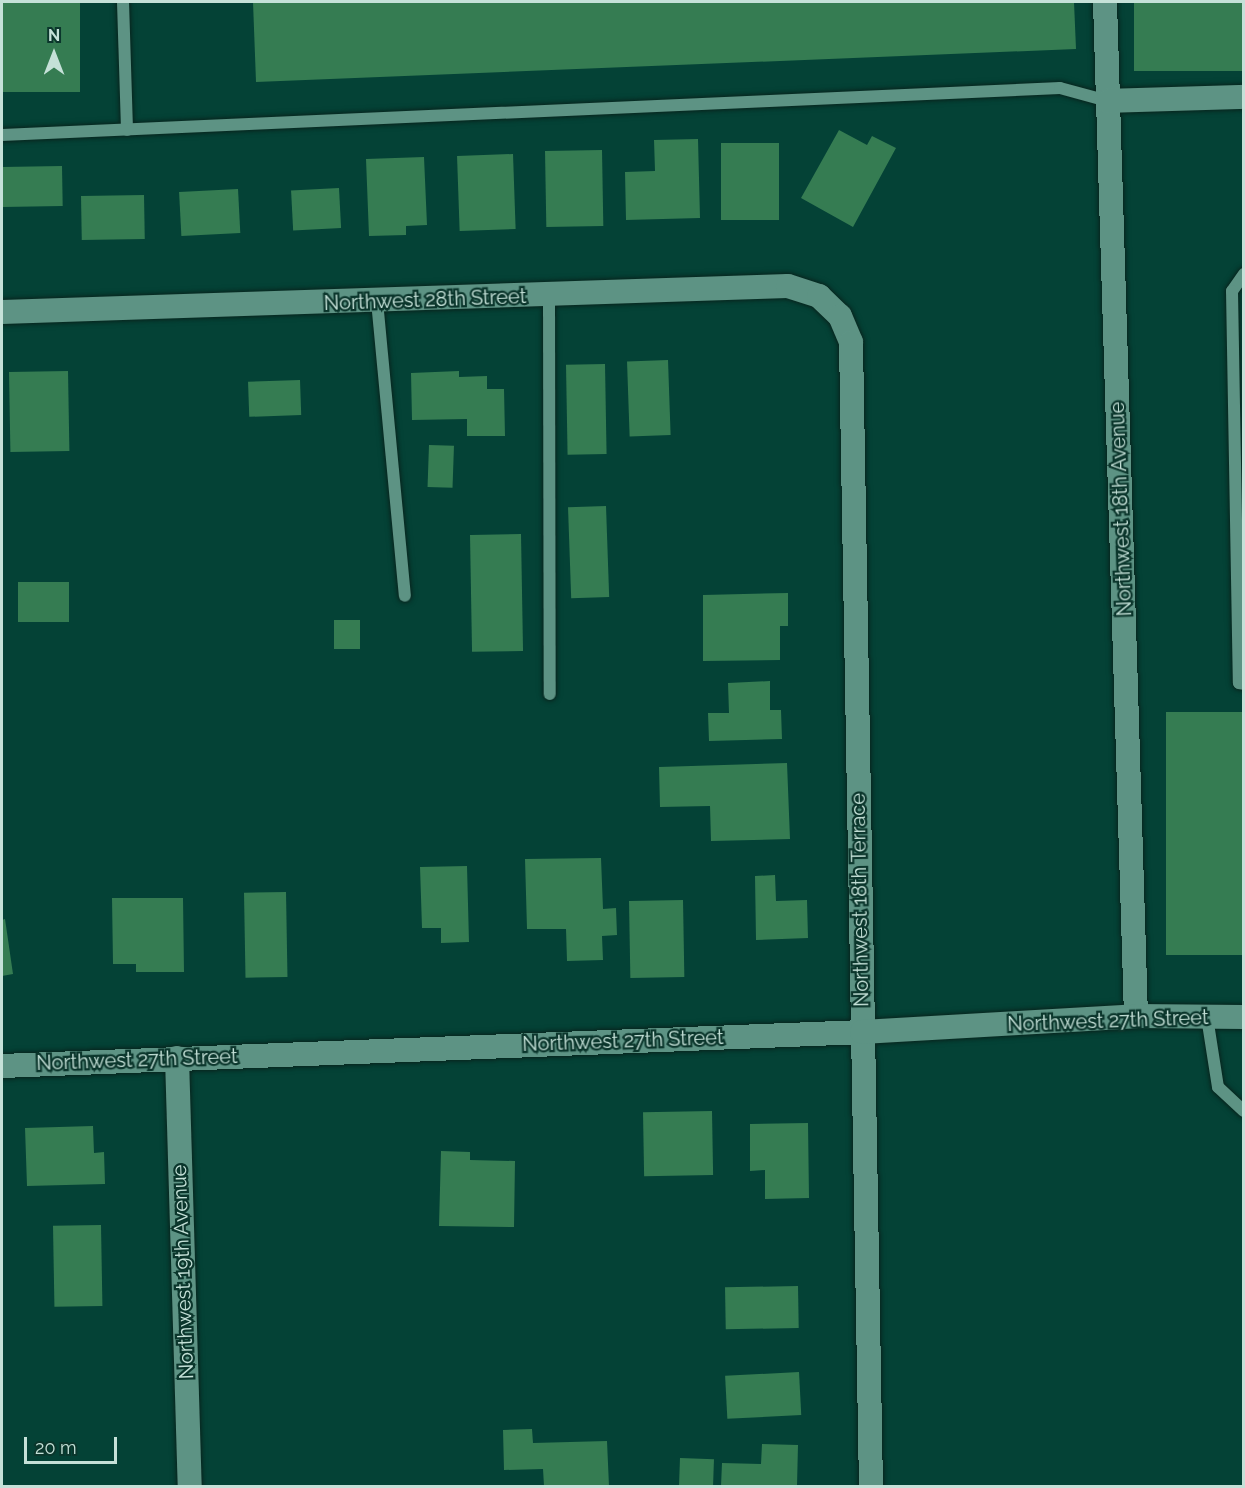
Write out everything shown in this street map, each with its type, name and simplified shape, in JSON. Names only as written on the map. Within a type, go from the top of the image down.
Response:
[{"type":"street","name":"Northwest 18th Avenue","points":[[1105,2],[1136,1016]]},
{"type":"street","points":[[1108,101],[1244,97]]},
{"type":"street","name":"Northwest 28th Street","points":[[2,312],[549,297],[788,286],[819,296],[840,316]]},
{"type":"street","name":"Northwest 18th Terrace","points":[[840,316],[851,342],[872,1486]]},
{"type":"street","name":"Northwest 27th Street","points":[[2,1066],[862,1032],[1136,1016],[1244,1017]]},
{"type":"street","name":"Northwest 19th Avenue","points":[[177,1058],[190,1486]]},
{"type":"lane","points":[[123,2],[127,130]]},
{"type":"lane","points":[[2,135],[1060,88],[1108,101]]},
{"type":"lane","points":[[1244,274],[1232,291],[1239,683],[1244,684]]},
{"type":"lane","points":[[549,297],[550,694]]},
{"type":"lane","points":[[377,301],[405,596]]},
{"type":"lane","points":[[1207,1017],[1218,1087],[1244,1111]]},
{"type":"building","points":[[2,2],[80,2],[80,92],[2,92]]},
{"type":"building","points":[[253,2],[1074,2],[1076,49],[256,82]]},
{"type":"building","points":[[1134,2],[1243,2],[1243,71],[1134,71]]},
{"type":"building","points":[[839,130],[867,145],[872,136],[896,148],[853,227],[801,198]]},
{"type":"building","points":[[698,139],[700,218],[626,220],[625,172],[655,171],[654,140]]},
{"type":"building","points":[[721,143],[779,143],[779,220],[721,220]]},
{"type":"building","points":[[602,150],[603,226],[546,227],[545,151]]},
{"type":"building","points":[[513,154],[516,229],[460,231],[457,156]]},
{"type":"building","points":[[424,157],[427,225],[406,226],[406,235],[369,236],[366,159]]},
{"type":"building","points":[[62,166],[63,206],[3,207],[2,167]]},
{"type":"building","points":[[339,188],[341,228],[293,230],[291,191]]},
{"type":"building","points":[[238,189],[240,233],[181,236],[179,192]]},
{"type":"building","points":[[144,195],[145,239],[82,240],[81,196]]},
{"type":"building","points":[[668,360],[671,435],[630,436],[627,361]]},
{"type":"building","points":[[605,364],[607,454],[568,455],[566,365]]},
{"type":"building","points":[[68,371],[69,451],[10,452],[9,372]]},
{"type":"building","points":[[459,371],[459,377],[487,376],[487,389],[504,389],[505,436],[467,436],[467,419],[412,420],[411,373]]},
{"type":"building","points":[[300,380],[301,415],[249,417],[248,382]]},
{"type":"building","points":[[429,445],[454,446],[453,488],[428,487]]},
{"type":"building","points":[[606,506],[609,597],[571,598],[568,507]]},
{"type":"building","points":[[521,534],[523,651],[472,652],[470,535]]},
{"type":"building","points":[[18,582],[69,582],[69,622],[18,622]]},
{"type":"building","points":[[788,593],[788,626],[780,626],[780,660],[703,661],[703,595]]},
{"type":"building","points":[[334,620],[360,620],[360,649],[334,649]]},
{"type":"building","points":[[770,681],[770,710],[781,710],[782,739],[709,741],[708,713],[729,713],[728,683]]},
{"type":"building","points":[[1166,712],[1244,712],[1244,955],[1166,955]]},
{"type":"building","points":[[787,763],[790,839],[711,841],[710,806],[660,807],[659,767]]},
{"type":"building","points":[[601,858],[603,909],[616,908],[617,935],[602,936],[603,960],[567,961],[566,929],[527,929],[525,859]]},
{"type":"building","points":[[467,866],[469,942],[441,943],[441,928],[422,928],[420,867]]},
{"type":"building","points":[[775,875],[776,901],[807,900],[808,938],[756,940],[755,876]]},
{"type":"building","points":[[286,892],[287,977],[245,978],[244,893]]},
{"type":"building","points":[[112,898],[183,898],[184,972],[136,972],[136,964],[113,964]]},
{"type":"building","points":[[683,900],[684,977],[630,978],[629,901]]},
{"type":"building","points":[[5,919],[13,974],[2,976],[2,920]]},
{"type":"building","points":[[712,1111],[713,1175],[644,1176],[643,1112]]},
{"type":"building","points":[[808,1123],[809,1198],[765,1199],[765,1170],[750,1171],[750,1124]]},
{"type":"building","points":[[93,1126],[94,1153],[104,1152],[105,1184],[27,1186],[25,1128]]},
{"type":"building","points":[[441,1151],[470,1152],[470,1160],[515,1161],[514,1227],[439,1226]]},
{"type":"building","points":[[101,1225],[102,1306],[54,1307],[53,1226]]},
{"type":"building","points":[[798,1286],[799,1328],[726,1329],[725,1287]]},
{"type":"building","points":[[799,1372],[801,1415],[727,1419],[725,1376]]},
{"type":"building","points":[[532,1429],[533,1443],[607,1441],[609,1486],[544,1486],[543,1469],[504,1470],[503,1430]]},
{"type":"building","points":[[762,1444],[798,1445],[797,1486],[721,1486],[722,1463],[761,1464]]},
{"type":"building","points":[[680,1458],[714,1459],[713,1486],[679,1486]]}]
